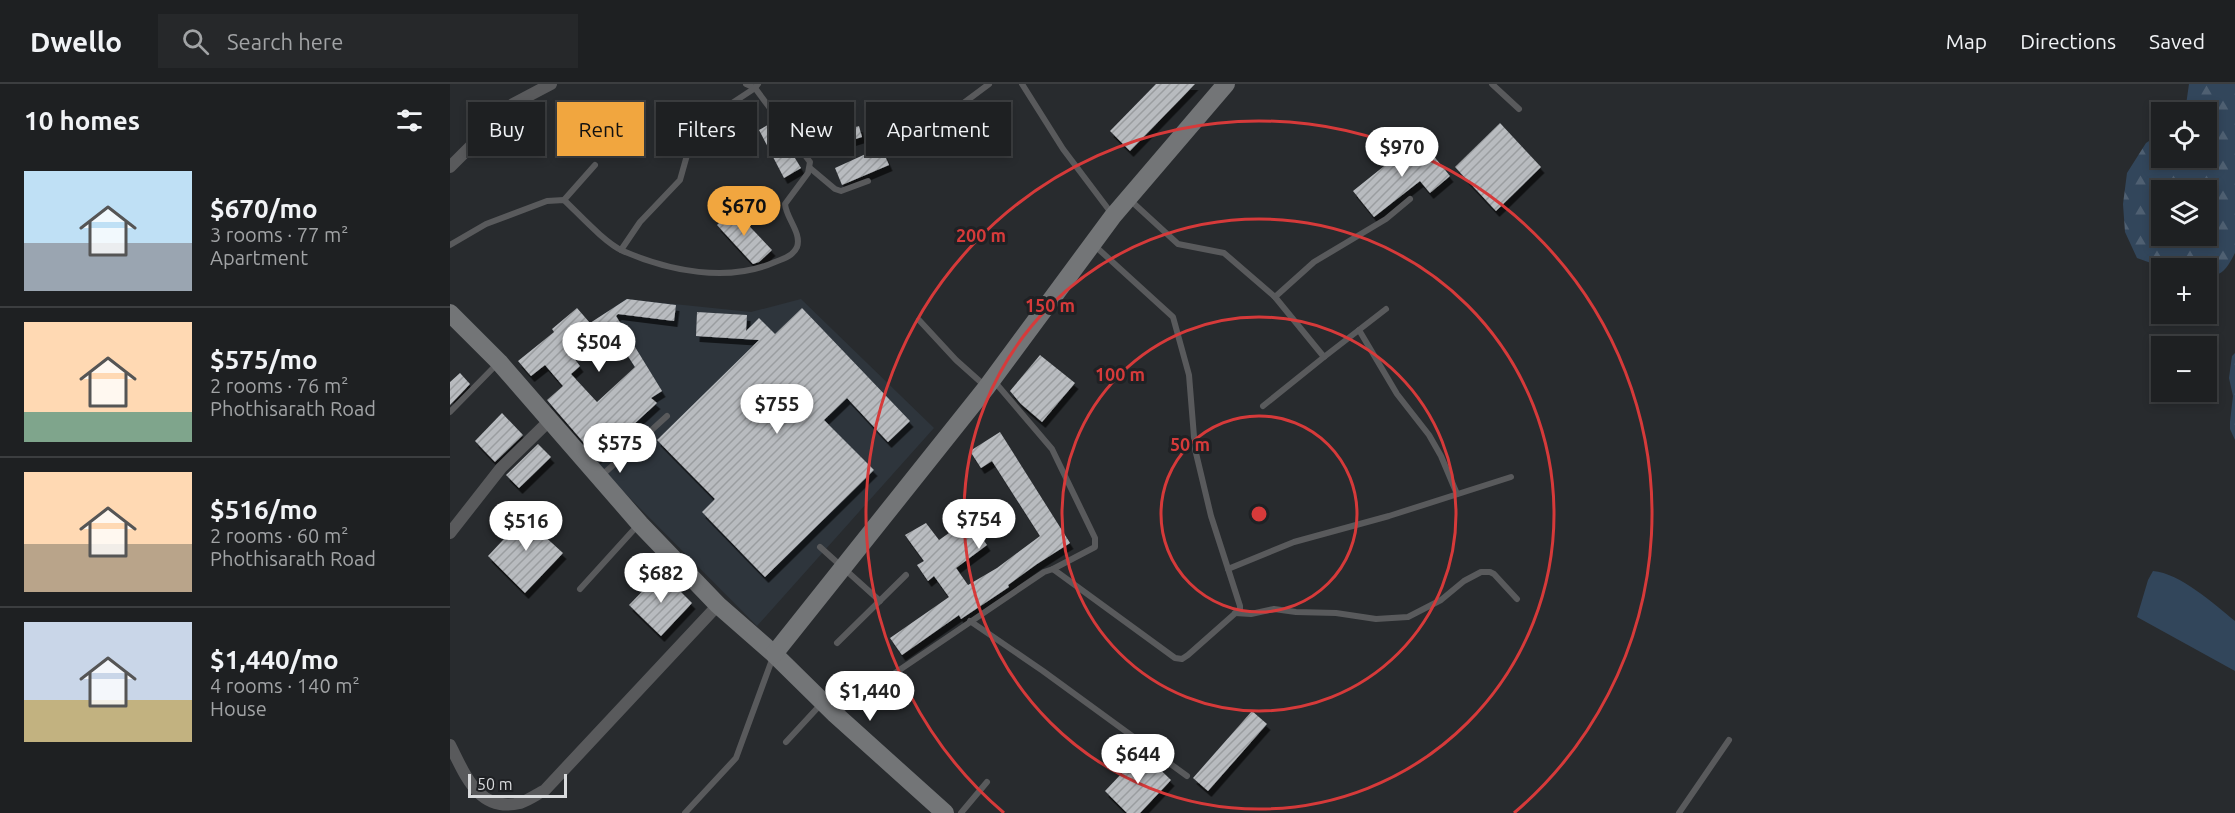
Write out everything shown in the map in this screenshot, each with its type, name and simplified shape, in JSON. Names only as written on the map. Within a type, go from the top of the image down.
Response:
[{"type":"street","points":[[450,167],[513,104],[551,84]]},
{"type":"street","points":[[774,654],[989,383],[1113,216],[1226,84]]},
{"type":"street","points":[[450,313],[499,362],[640,524],[718,605],[945,813]]},
{"type":"street","points":[[450,533],[501,468],[549,421]]},
{"type":"street","points":[[450,745],[467,780],[486,803],[496,806],[519,804],[545,790],[718,605]]},
{"type":"lane","points":[[450,245],[486,224],[548,201],[564,200],[621,250],[669,266],[713,274],[756,271],[790,256],[796,249],[798,241],[785,204],[808,173],[810,162],[756,86],[746,84]]},
{"type":"lane","points":[[964,102],[988,84]]},
{"type":"lane","points":[[1022,84],[1063,149],[1113,216]]},
{"type":"lane","points":[[1492,84],[1519,109]]},
{"type":"lane","points":[[621,250],[640,222],[680,180],[691,141],[705,121],[756,86]]},
{"type":"lane","points":[[564,200],[595,165]]},
{"type":"lane","points":[[810,168],[835,189],[841,191],[868,181]]},
{"type":"lane","points":[[1128,198],[1178,244],[1224,253],[1275,297],[1324,357]]},
{"type":"lane","points":[[1275,297],[1314,262],[1386,219],[1410,199]]},
{"type":"lane","points":[[1053,569],[1174,658],[1182,659],[1188,655],[1240,606],[1211,516],[1195,449],[1189,375],[1173,317],[1092,244]]},
{"type":"lane","points":[[1263,406],[1386,309]]},
{"type":"lane","points":[[786,742],[829,708],[1053,569],[1095,547],[1095,538],[1052,449],[989,383],[956,360],[919,320]]},
{"type":"lane","points":[[1359,330],[1397,394],[1429,435],[1442,456],[1457,494]]},
{"type":"lane","points":[[450,412],[499,362]]},
{"type":"lane","points":[[600,478],[667,416]]},
{"type":"lane","points":[[1228,569],[1294,542],[1511,477]]},
{"type":"lane","points":[[580,589],[640,524]]},
{"type":"lane","points":[[820,547],[880,601]]},
{"type":"lane","points":[[1235,613],[1251,614],[1274,609],[1336,613],[1376,619],[1408,617],[1441,600],[1464,581],[1481,572],[1494,574],[1517,598]]},
{"type":"lane","points":[[837,643],[906,575]]},
{"type":"lane","points":[[970,621],[1187,776]]},
{"type":"lane","points":[[685,813],[736,758],[774,654]]},
{"type":"lane","points":[[1679,813],[1729,740]]},
{"type":"lane","points":[[961,813],[987,782]]},
{"type":"shaded area","points":[[626,299],[751,312],[801,299],[934,428],[757,626],[610,478],[595,459],[656,403],[602,315]]},
{"type":"green space","points":[[2189,84],[2235,84],[2235,253],[2221,273],[2217,275],[2217,258],[2151,258],[2151,263],[2137,258],[2125,232],[2123,204],[2127,173],[2146,143],[2151,140],[2151,168],[2217,168],[2217,102],[2186,102]]},
{"type":"green space","points":[[2235,353],[2235,440],[2230,429],[2233,396],[2229,378],[2232,356]]},
{"type":"green space","points":[[2153,571],[2185,583],[2235,621],[2235,671],[2137,617]]},
{"type":"building","points":[[1156,84],[1195,84],[1130,151],[1110,131]]},
{"type":"building","points":[[1500,123],[1541,167],[1496,211],[1455,167]]},
{"type":"building","points":[[769,124],[769,149],[759,130]]},
{"type":"building","points":[[859,126],[862,137],[854,139],[854,128]]},
{"type":"building","points":[[1419,138],[1450,176],[1430,193],[1420,181],[1374,217],[1353,191]]},
{"type":"building","points":[[866,154],[866,156],[885,156],[889,165],[842,185],[835,168]]},
{"type":"building","points":[[773,156],[794,156],[801,168],[784,178]]},
{"type":"building","points":[[733,209],[772,250],[759,262],[753,264],[717,225]]},
{"type":"building","points":[[627,299],[676,305],[674,321],[618,314],[616,316],[662,391],[651,398],[657,403],[597,458],[547,400],[563,386],[545,365],[531,376],[518,361],[554,332],[552,329],[577,308],[590,323]],"holes":[[[607,324],[635,367],[597,402],[571,374],[580,366],[571,354]]]},
{"type":"building","points":[[802,308],[910,421],[888,442],[847,398],[824,420],[874,470],[765,577],[702,512],[715,499],[657,440],[759,340],[696,336],[697,312],[747,315],[746,331],[759,318],[775,334]]},
{"type":"building","points":[[1040,355],[1075,383],[1042,422],[1010,391]]},
{"type":"building","points":[[460,373],[470,384],[450,405],[450,382]]},
{"type":"building","points":[[502,413],[523,435],[495,462],[475,441]]},
{"type":"building","points":[[1000,432],[1070,543],[961,619],[959,615],[902,655],[890,638],[949,597],[934,576],[928,581],[917,565],[924,561],[905,535],[926,523],[939,540],[969,519],[987,545],[956,568],[968,585],[997,568],[1040,536],[992,461],[981,468],[970,451]]},
{"type":"building","points":[[538,444],[551,457],[519,488],[506,475]]},
{"type":"building","points":[[533,508],[549,524],[541,533],[563,553],[525,593],[488,556]]},
{"type":"building","points":[[661,572],[692,603],[661,636],[629,605]]},
{"type":"building","points":[[1252,711],[1267,724],[1208,791],[1193,778]]},
{"type":"building","points":[[1142,752],[1171,780],[1140,813],[1127,813],[1105,791]]}]
